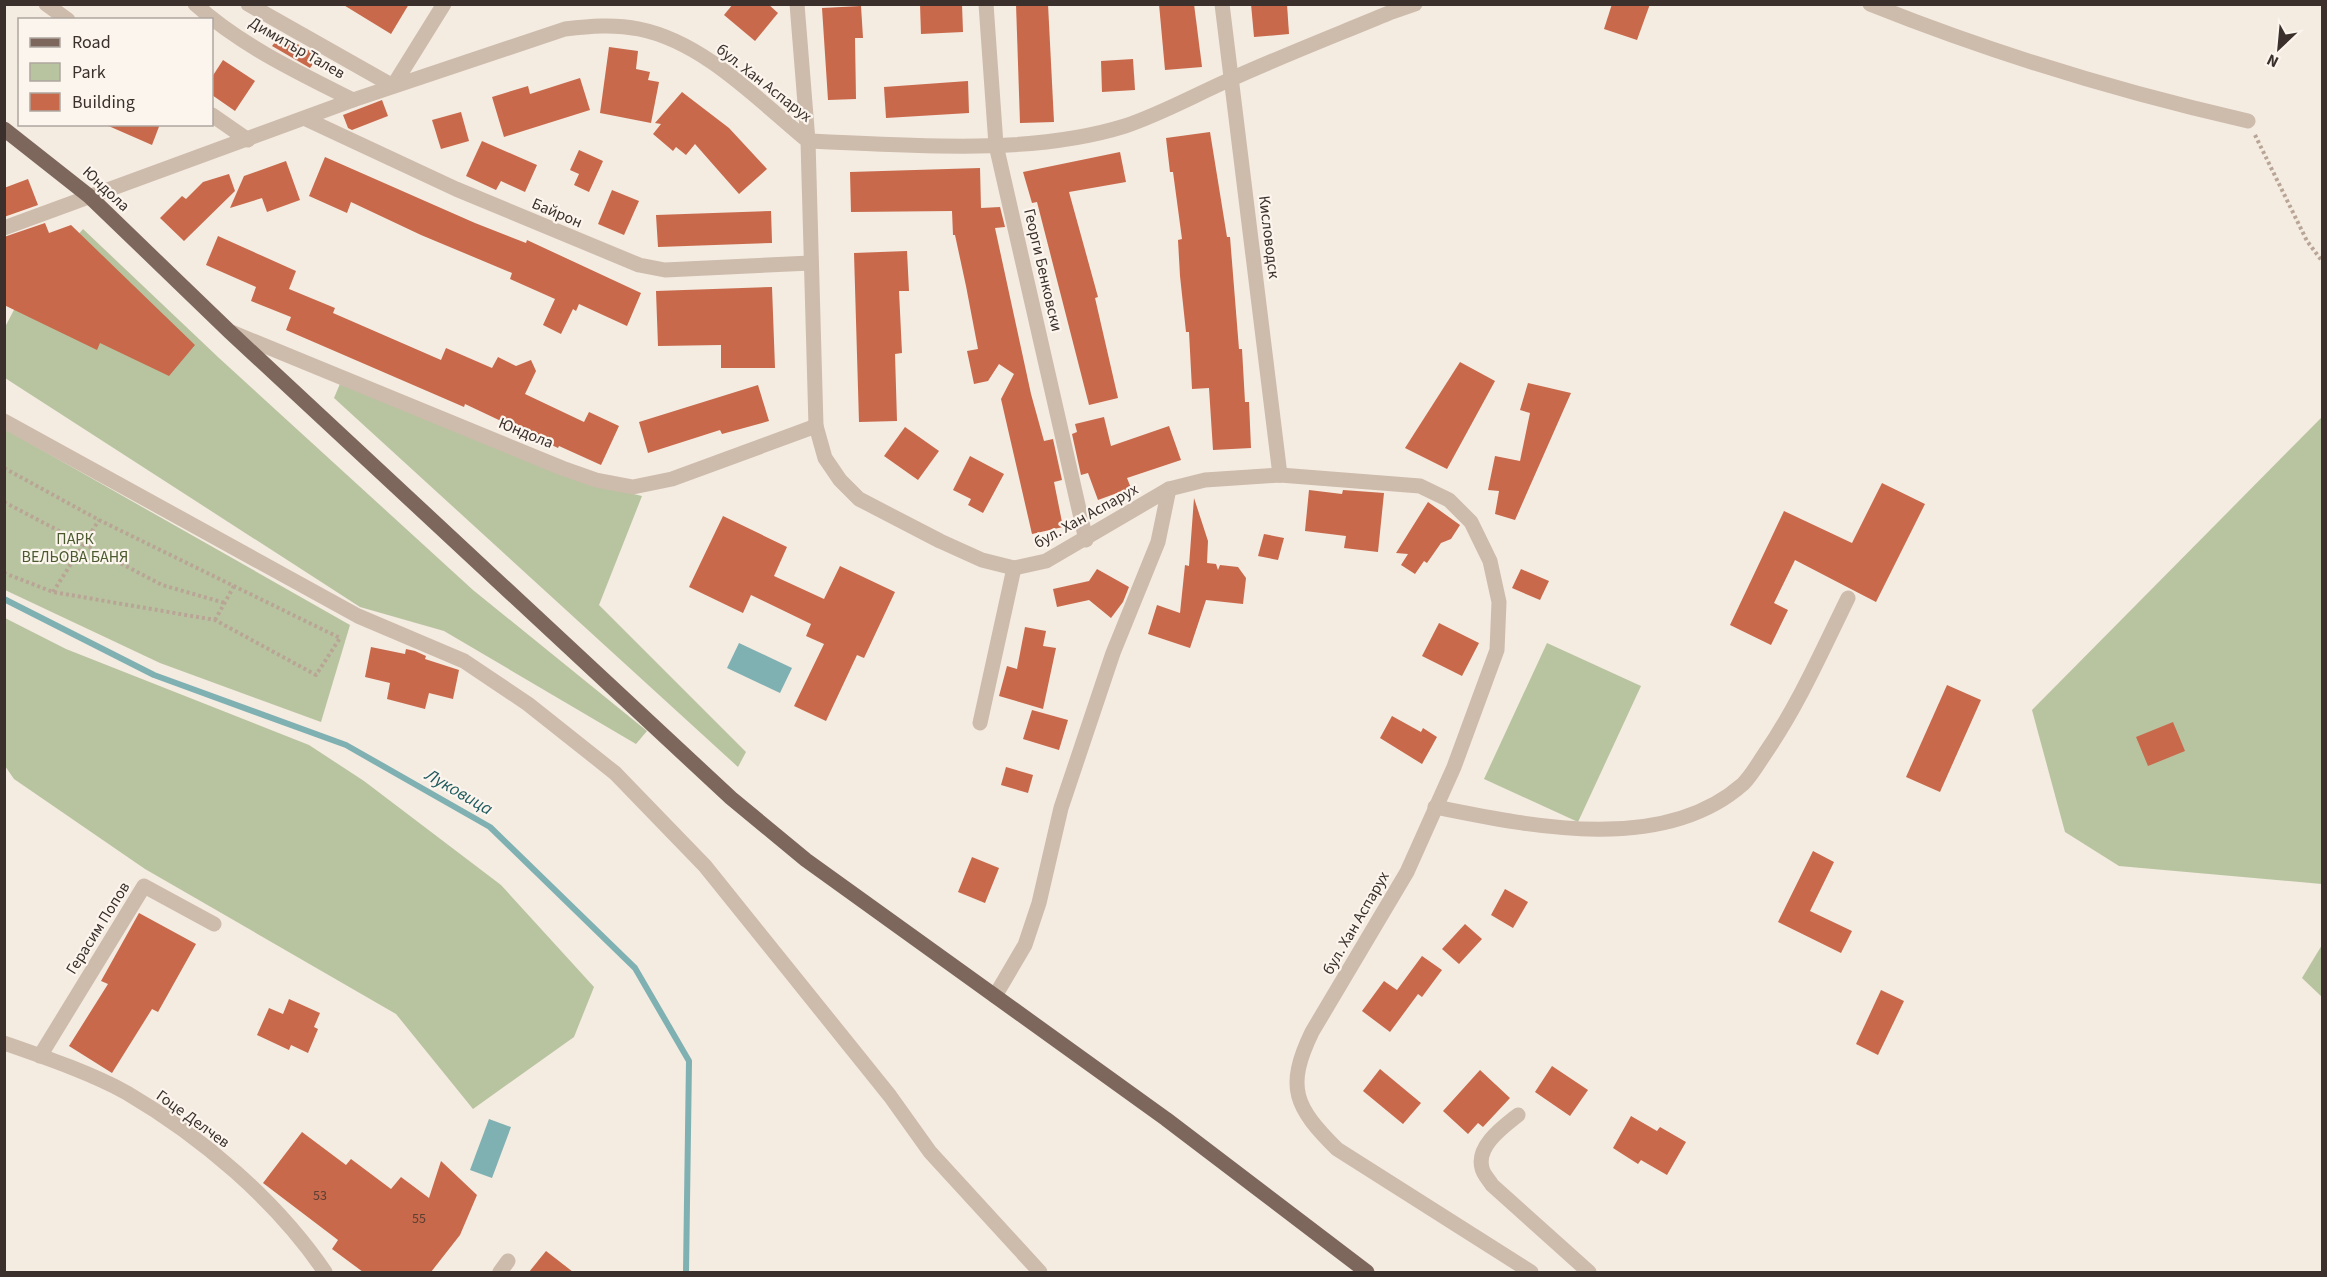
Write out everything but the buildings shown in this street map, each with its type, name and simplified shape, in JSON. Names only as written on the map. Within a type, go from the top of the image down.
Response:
[{"type":"main road","name":"Юндола","points":[[4,129],[89,196],[230,332],[731,798],[806,860],[1166,1119],[1367,1272]]},
{"type":"street","points":[[46,4],[65,18]]},
{"type":"street","name":"Димитър Талев","points":[[195,4],[251,45],[353,100]]},
{"type":"street","name":"Димитър Талев","points":[[248,4],[393,86]]},
{"type":"street","points":[[393,86],[444,4]]},
{"type":"street","points":[[796,4],[808,141],[904,145],[996,145],[1083,136],[1125,126],[1231,79],[1415,4]]},
{"type":"street","name":"Георги Бенковски","points":[[986,4],[996,145],[1086,540]]},
{"type":"street","name":"Кисловодск","points":[[1222,4],[1280,475]]},
{"type":"street","points":[[1870,4],[1966,43],[2142,97],[2248,121]]},
{"type":"street","name":"бул. Хан Аспарух","points":[[4,228],[353,100],[565,28],[601,25],[640,29],[680,45],[719,68],[808,141],[816,426],[825,458],[840,480],[859,499],[982,560],[1014,568],[1046,561],[1086,540],[1169,489],[1205,480],[1280,475],[1420,486],[1449,500],[1471,522],[1490,561],[1499,602],[1497,650],[1454,767],[1407,872],[1300,1057],[1296,1081],[1301,1106],[1315,1127],[1337,1149],[1531,1272]]},
{"type":"street","points":[[213,116],[248,140]]},
{"type":"street","name":"Байрон","points":[[306,119],[456,189],[639,265],[665,270],[811,263]]},
{"type":"street","name":"Юндола","points":[[230,332],[562,468],[596,480],[633,487],[672,479],[816,426]]},
{"type":"street","points":[[4,421],[358,616],[464,661],[528,704],[615,774],[705,866],[890,1096],[930,1152],[1040,1272]]},
{"type":"street","points":[[995,996],[1025,945],[1039,903],[1060,808],[1101,684],[1158,542],[1169,489]]},
{"type":"street","points":[[980,723],[1014,568]]},
{"type":"street","points":[[1435,807],[1511,822],[1599,830],[1669,821],[1710,808],[1744,783],[1770,747],[1795,705],[1848,598]]},
{"type":"street","name":"Герасим Попов","points":[[40,1056],[144,886],[214,924]]},
{"type":"street","name":"Гоце Делчев","points":[[4,1043],[126,1093],[187,1134],[246,1181],[314,1256],[325,1272]]},
{"type":"street","points":[[1518,1115],[1494,1135],[1483,1154],[1482,1168],[1491,1185],[1589,1272]]},
{"type":"street","points":[[314,1256],[335,1272]]},
{"type":"path","points":[[2248,121],[2307,242],[2322,261]]},
{"type":"path","points":[[4,468],[99,520],[340,638],[316,675],[215,620],[53,592],[4,573]]},
{"type":"path","points":[[4,502],[162,585],[225,603]]},
{"type":"path","points":[[53,592],[99,520]]},
{"type":"path","points":[[215,620],[234,586]]},
{"type":"green space","points":[[83,229],[219,358],[473,590],[647,731],[636,744],[444,631],[360,607],[5,378],[4,329],[16,306]]},
{"type":"green space","points":[[342,379],[604,487],[642,496],[599,605],[746,752],[738,767],[334,398]]},
{"type":"green space","points":[[2322,417],[2322,884],[2119,866],[2065,832],[2032,710]]},
{"type":"green space","name":"ПАРК ВЕЛЬОВА БАНЯ","points":[[5,429],[350,625],[321,722],[160,663],[5,590]]},
{"type":"green space","points":[[5,618],[66,649],[309,745],[364,781],[501,885],[594,987],[574,1037],[473,1109],[396,1014],[145,869],[14,779],[5,766]]},
{"type":"green space","points":[[1547,643],[1641,686],[1578,822],[1484,779]]},
{"type":"green space","points":[[2322,945],[2322,997],[2302,978]]},
{"type":"water","points":[[739,643],[792,668],[780,693],[727,668]]},
{"type":"water","points":[[489,1119],[511,1127],[492,1178],[470,1170]]},
{"type":"waterway","name":"Луковица","points":[[4,599],[154,675],[346,745],[490,827],[635,968],[689,1061],[686,1272]]}]
